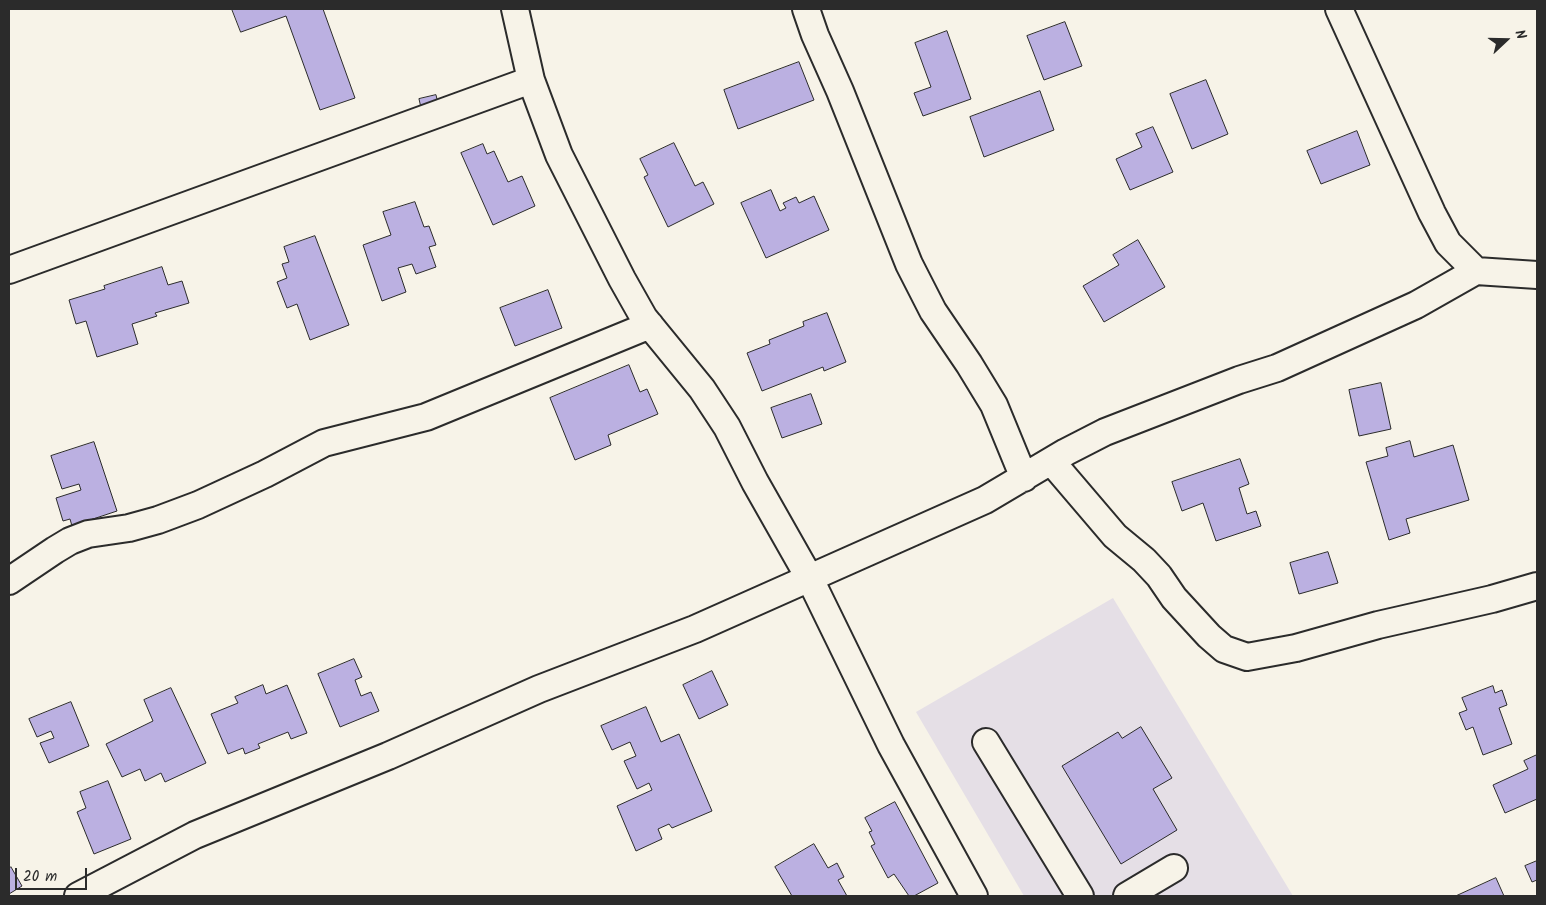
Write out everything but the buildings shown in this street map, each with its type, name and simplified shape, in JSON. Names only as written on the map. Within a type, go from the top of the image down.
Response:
[{"type":"street","points":[[515,9],[531,80],[559,155],[622,279],[644,318],[702,389],[727,427],[755,482],[810,579],[891,745],[974,896]]},
{"type":"street","points":[[806,9],[909,264],[933,311],[994,405],[1024,478]]},
{"type":"street","points":[[1338,9],[1432,213],[1448,243],[1476,271]]},
{"type":"street","points":[[9,270],[531,80]]},
{"type":"street","points":[[78,896],[195,835],[388,756],[539,689],[695,629],[810,579],[906,534],[985,500],[1105,432],[1238,380],[1277,368],[1416,305],[1476,271],[1537,275]]},
{"type":"street","points":[[9,581],[55,550],[88,534],[129,528],[158,520],[198,505],[265,474],[324,443],[426,417],[650,325]]},
{"type":"street","points":[[1051,461],[1115,536],[1144,560],[1174,598],[1209,636],[1224,649],[1247,657],[1296,648],[1537,586]]},
{"type":"street","points":[[986,742],[1080,896]]},
{"type":"street","points":[[1126,896],[1174,868]]},
{"type":"shaded area","points":[[1113,598],[1293,896],[1024,896],[916,712]]}]
